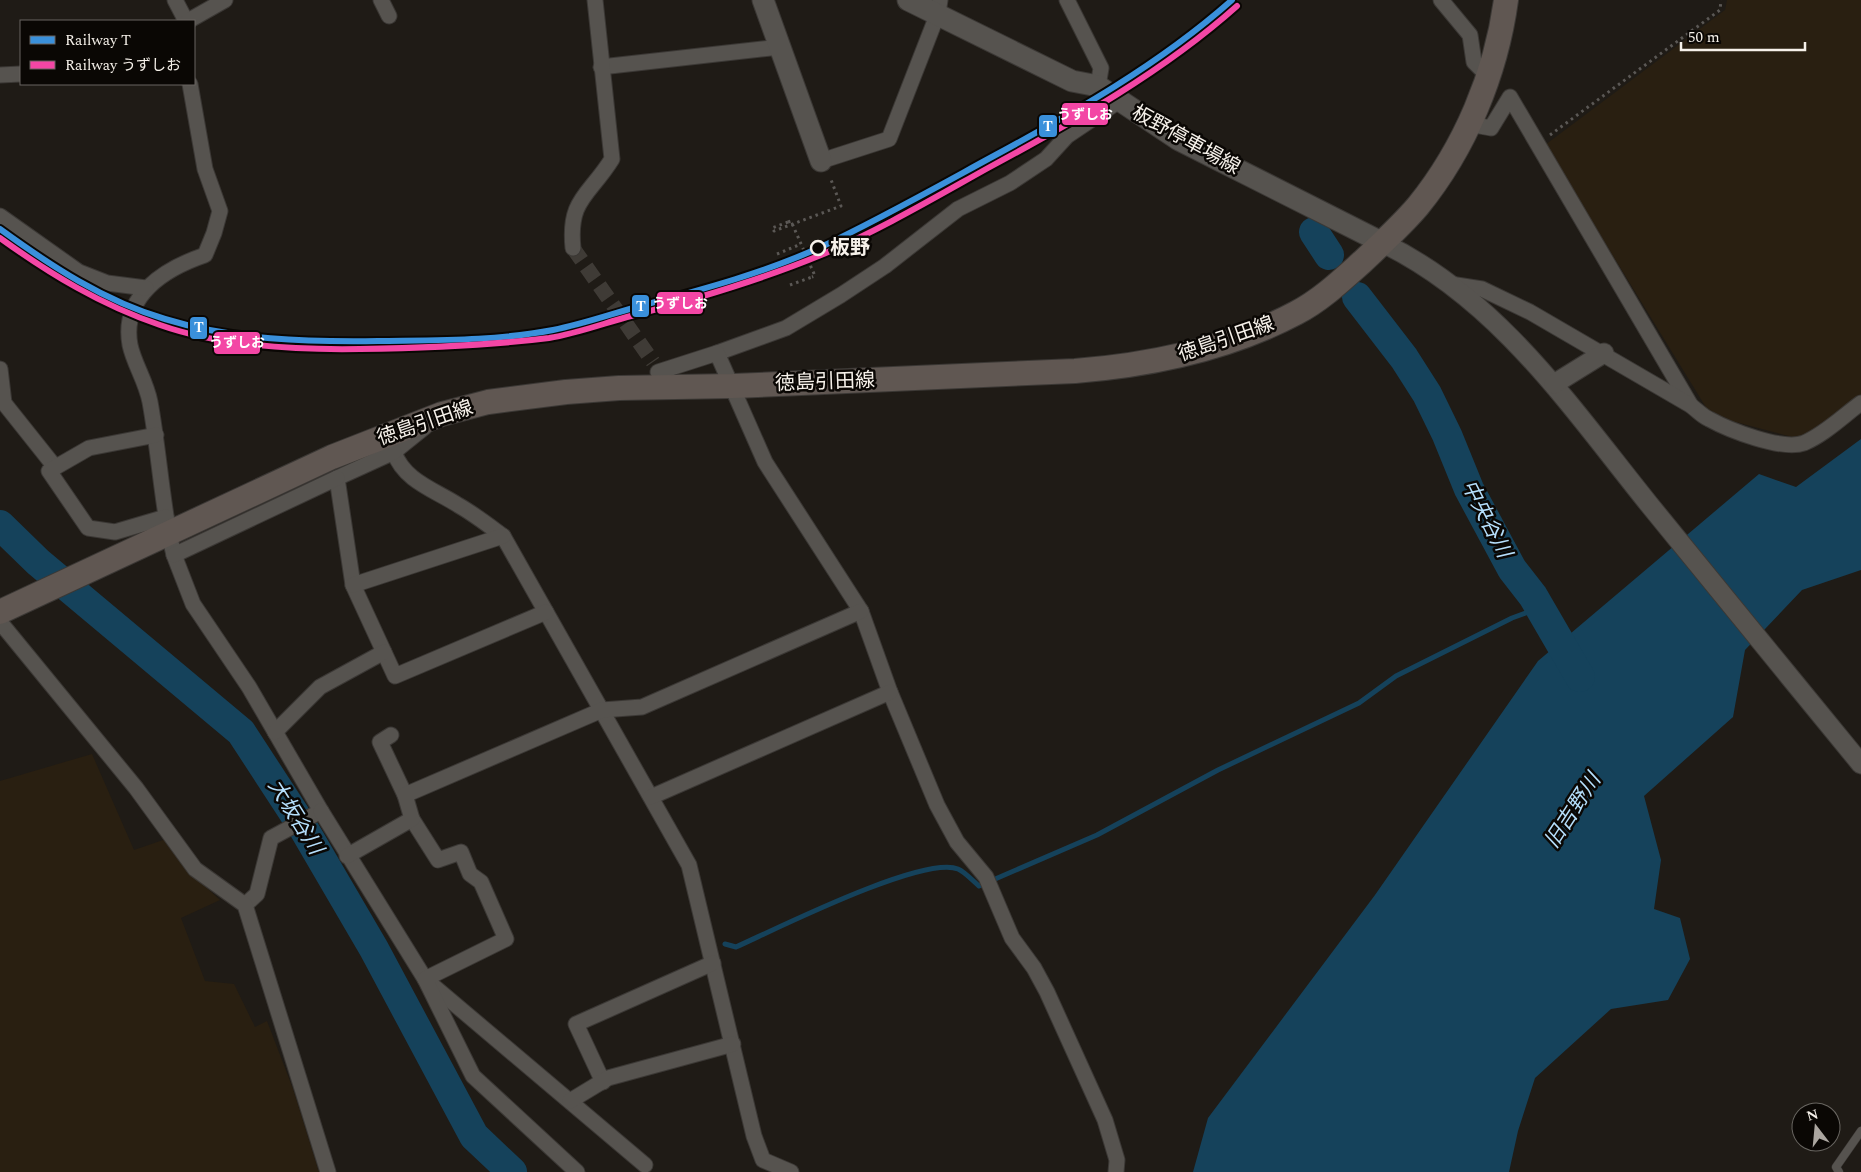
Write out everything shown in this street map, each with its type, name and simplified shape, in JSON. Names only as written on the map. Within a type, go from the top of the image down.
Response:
[{"type":"main road","points":[[763,0],[823,160]]},
{"type":"main road","name":"板野停車場線","points":[[908,0],[939,7],[1072,81],[1098,86],[1179,140],[1383,243]]},
{"type":"main road","name":"徳島引田線","points":[[9,608],[93,568],[170,535],[332,457],[442,414],[488,402],[566,392],[619,388],[733,386],[1128,367],[1176,357],[1242,338],[1298,312],[1334,287],[1383,243],[1418,206],[1452,155],[1480,102],[1506,0]]},
{"type":"street","points":[[175,0],[186,20]]},
{"type":"street","points":[[189,20],[226,0]]},
{"type":"street","points":[[381,0],[389,16]]},
{"type":"street","points":[[573,248],[572,219],[581,198],[602,175],[612,159],[595,0]]},
{"type":"street","points":[[1067,0],[1101,68],[1098,86]]},
{"type":"street","points":[[1441,0],[1470,36],[1474,62],[1488,76]]},
{"type":"street","points":[[823,160],[889,139],[939,7]]},
{"type":"street","points":[[601,67],[780,47]]},
{"type":"street","points":[[0,75],[20,74]]},
{"type":"street","points":[[190,85],[205,169],[220,211],[205,255],[183,262],[146,288],[140,294],[128,326],[130,346],[147,385],[170,535],[193,604],[249,687],[318,813],[426,979],[473,1076],[577,1172]]},
{"type":"street","points":[[1469,124],[1491,128],[1510,97],[1690,405]]},
{"type":"street","points":[[619,388],[656,367],[717,353],[786,328],[841,296],[885,266],[958,209],[1010,183],[1046,159],[1067,136],[1119,101]]},
{"type":"street","points":[[0,216],[79,272],[107,283],[146,288]]},
{"type":"street","points":[[1383,243],[1414,258],[1450,284],[1517,343],[1554,384],[1647,502],[1861,764]]},
{"type":"street","points":[[1450,284],[1482,289],[1530,312],[1604,353],[1690,405],[1708,419],[1761,440],[1793,445],[1817,436],[1861,403]]},
{"type":"street","points":[[717,353],[765,462],[861,611],[890,692],[937,805],[957,842],[988,881],[1012,938],[1034,968],[1047,992],[1105,1120],[1117,1160],[1116,1172]]},
{"type":"street","points":[[1554,384],[1604,353]]},
{"type":"street","points":[[0,369],[4,404],[54,467]]},
{"type":"street","points":[[156,435],[89,448],[49,470],[88,528],[115,532],[170,535],[337,478],[394,452],[442,414]]},
{"type":"street","points":[[394,452],[396,460],[415,481],[459,505],[502,536],[651,797],[689,866],[754,1136],[763,1160],[791,1172]]},
{"type":"street","points":[[337,478],[354,585],[395,676],[546,612]]},
{"type":"street","points":[[354,585],[502,536]]},
{"type":"street","points":[[405,795],[602,710],[642,707],[861,611]]},
{"type":"street","points":[[0,622],[136,788],[195,869],[245,905],[328,1172]]},
{"type":"street","points":[[275,732],[320,687],[384,652]]},
{"type":"street","points":[[651,797],[890,692]]},
{"type":"street","points":[[391,735],[380,742],[405,795],[412,819],[438,860],[461,852],[470,874],[481,882],[506,939],[426,979]]},
{"type":"street","points":[[245,905],[257,894],[271,838],[318,813]]},
{"type":"street","points":[[347,856],[412,819]]},
{"type":"street","points":[[603,1082],[576,1024],[713,963]]},
{"type":"street","points":[[426,979],[644,1165]]},
{"type":"street","points":[[570,1101],[603,1082],[733,1044]]},
{"type":"lane","points":[[1838,1172],[1836,1167],[1861,1132]]},
{"type":"path","points":[[1537,144],[1720,10],[1722,0]]},
{"type":"path","points":[[790,284],[815,276],[800,245],[791,221],[772,228],[774,232],[788,226],[841,206],[823,160]]},
{"type":"path","points":[[777,254],[800,245]]},
{"type":"shaded area","points":[[1727,0],[1861,0],[1861,396],[1815,432],[1803,436],[1792,437],[1732,421],[1707,409],[1545,145],[1725,10]]},
{"type":"shaded area","points":[[92,754],[134,850],[166,839],[196,878],[220,900],[181,918],[205,981],[234,984],[255,1027],[267,1021],[293,1089],[319,1172],[0,1172],[0,781]]},
{"type":"water","name":"旧吉野川","points":[[1861,439],[1861,570],[1802,590],[1745,650],[1733,717],[1644,796],[1661,860],[1654,909],[1680,918],[1690,959],[1668,1000],[1611,1009],[1535,1078],[1518,1131],[1509,1172],[1193,1172],[1208,1118],[1375,895],[1538,661],[1759,474],[1796,487]]},
{"type":"waterway","name":"中央谷川","points":[[1314,232],[1329,255]]},
{"type":"waterway","name":"中央谷川","points":[[1357,297],[1404,358],[1427,394],[1447,435],[1469,489],[1512,569],[1533,596],[1580,677]]},
{"type":"waterway","name":"大坂谷川","points":[[0,525],[38,562],[241,732],[301,824],[374,949],[474,1136],[512,1172]]},
{"type":"waterway","points":[[725,944],[736,947],[848,896],[914,873],[940,868],[958,869],[979,886],[1097,835],[1218,770],[1359,703],[1396,676],[1512,618],[1539,608]]},
{"type":"tunnel","points":[[573,248],[653,362]]},
{"type":"rail line","name":"T","points":[[0,229],[59,269],[121,303],[165,319],[217,331],[270,338],[351,341],[488,338],[553,330],[588,322],[735,279],[780,264],[844,236],[1022,141],[1085,105],[1176,45],[1232,0]]},
{"type":"rail line","name":"うずしお","points":[[0,238],[77,288],[117,308],[160,325],[207,338],[258,345],[336,349],[455,346],[549,338],[676,304],[749,282],[821,255],[864,236],[1053,132],[1117,94],[1179,53],[1237,6]]},
{"type":"place","name":"板野","points":[[818,248]]}]
